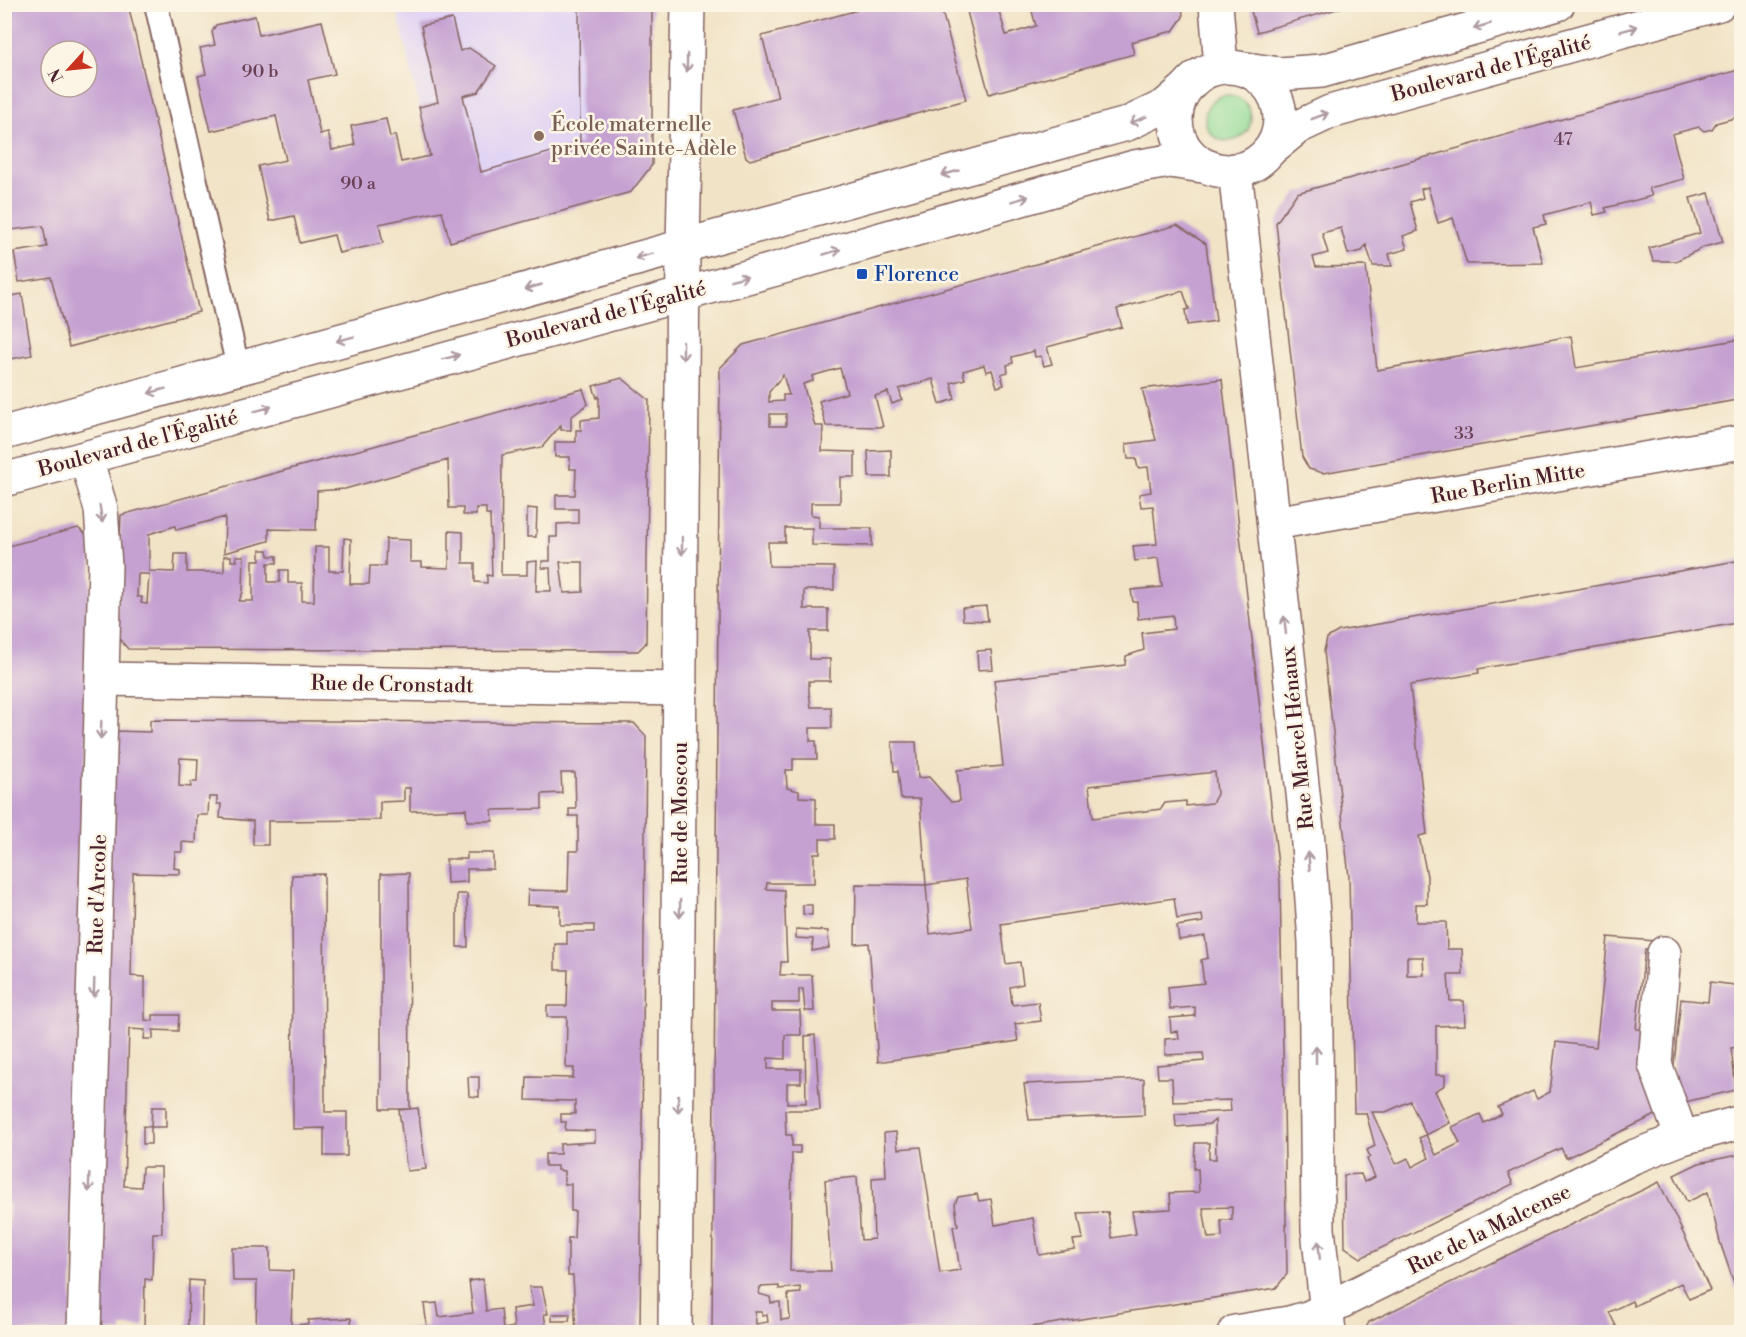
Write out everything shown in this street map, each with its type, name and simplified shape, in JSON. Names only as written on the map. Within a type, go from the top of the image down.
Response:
[{"type":"street","name":"Rue de Moscou","points":[[675,1332],[683,246],[688,4]]},
{"type":"street","points":[[1216,4],[1233,68]]},
{"type":"street","name":"Boulevard de l'Égalité","points":[[1233,68],[1279,74],[1322,71],[1558,4]]},
{"type":"street","name":"Boulevard de l'Égalité","points":[[1272,148],[1298,127],[1330,112],[1719,4]]},
{"type":"street","points":[[4,433],[1127,124],[1165,106],[1198,76],[1233,68],[1267,84],[1279,106],[1280,123],[1272,148],[1259,161],[1222,169],[1188,152],[1177,129],[1176,112],[1186,88]]},
{"type":"street","name":"Boulevard de l'Égalité","points":[[4,480],[1145,164],[1170,161],[1222,169]]},
{"type":"street","name":"Rue Marcel Hénaux","points":[[1222,169],[1274,523],[1311,880],[1316,986],[1318,1229],[1328,1320]]},
{"type":"street","name":"Rue Berlin Mitte","points":[[1274,523],[1742,442]]},
{"type":"street","name":"Rue d'Arcole","points":[[84,1332],[103,679],[104,535],[100,509],[86,458]]},
{"type":"street","name":"Rue de Cronstadt","points":[[103,679],[681,689]]},
{"type":"street","points":[[1664,953],[1655,1064],[1682,1138]]},
{"type":"street","name":"Rue de la Malcense","points":[[1235,1332],[1289,1323],[1328,1320],[1633,1157],[1682,1138],[1742,1122]]},
{"type":"lane","points":[[156,4],[238,368]]},
{"type":"shaded area","name":"École maternelle privée Sainte-Adèle","points":[[396,5],[652,5],[652,165],[631,192],[450,242]]},
{"type":"green space","points":[[1228,95],[1244,102],[1251,118],[1244,134],[1228,141],[1212,134],[1205,118],[1212,102]]},
{"type":"building","points":[[4,4],[128,4],[199,312],[69,347],[51,277],[19,282],[14,252],[47,247],[43,226],[11,230],[4,191]]},
{"type":"building","points":[[579,4],[652,4],[652,165],[631,192],[450,242],[442,211],[379,224],[383,243],[339,253],[334,235],[300,243],[294,216],[270,221],[258,166],[286,160],[276,116],[211,131],[198,76],[206,74],[200,48],[215,45],[212,32],[216,25],[255,16],[259,35],[322,21],[335,74],[308,80],[320,134],[328,132],[332,150],[355,145],[351,126],[386,119],[390,137],[395,135],[401,162],[430,156],[419,107],[438,102],[421,26],[452,19],[460,51],[469,48],[496,66],[478,92],[463,96],[481,172],[580,144]]},
{"type":"building","points":[[880,4],[940,4],[966,100],[750,160],[746,157],[733,110],[778,97],[762,36]]},
{"type":"building","points":[[965,4],[997,4],[1006,35],[1036,26],[1030,4],[1182,4],[1183,17],[1173,31],[1131,42],[1134,54],[989,94]]},
{"type":"building","points":[[1249,4],[1351,4],[1351,5],[1257,32]]},
{"type":"building","points":[[1742,69],[1742,116],[1716,123],[1712,129],[1704,131],[1699,127],[1672,134],[1684,179],[1649,188],[1652,196],[1605,208],[1607,212],[1594,215],[1591,202],[1544,215],[1546,224],[1533,227],[1543,263],[1467,264],[1453,218],[1438,223],[1428,187],[1421,189],[1423,198],[1410,202],[1418,231],[1403,236],[1407,249],[1389,254],[1392,266],[1373,266],[1366,245],[1362,251],[1348,254],[1341,228],[1322,233],[1328,253],[1313,257],[1316,267],[1366,266],[1377,370],[1571,336],[1576,368],[1742,339],[1742,399],[1323,473],[1309,469],[1302,457],[1276,223],[1297,193]]},
{"type":"building","points":[[1709,193],[1723,242],[1704,247],[1676,261],[1653,261],[1649,248],[1700,233],[1690,198]]},
{"type":"building","points":[[1177,225],[1206,244],[1216,321],[1187,325],[1185,310],[1189,309],[1183,291],[1117,309],[1122,327],[1047,347],[1052,364],[1044,366],[1041,356],[1035,357],[1034,351],[1012,357],[1013,363],[1007,365],[1008,372],[1001,374],[1004,385],[997,387],[992,370],[986,372],[984,365],[963,371],[965,379],[951,383],[955,399],[940,404],[933,379],[899,389],[902,400],[892,404],[888,392],[875,396],[883,427],[826,426],[819,401],[847,393],[840,368],[812,376],[813,381],[803,384],[815,426],[823,426],[822,451],[855,452],[855,477],[840,477],[840,503],[811,503],[811,515],[819,516],[819,528],[872,528],[872,546],[812,545],[812,528],[785,528],[785,542],[768,542],[769,566],[834,567],[834,590],[804,590],[804,609],[828,609],[828,631],[810,631],[810,659],[830,659],[830,681],[809,681],[809,692],[811,707],[831,707],[832,728],[810,728],[810,741],[816,741],[817,759],[793,759],[793,770],[786,770],[787,788],[799,791],[799,797],[816,798],[816,824],[835,824],[835,839],[820,839],[820,853],[814,853],[814,883],[767,883],[766,889],[784,890],[787,962],[781,962],[780,975],[812,975],[814,1011],[805,1011],[803,989],[799,989],[799,1003],[772,1003],[772,1011],[800,1011],[801,1035],[785,1035],[785,1059],[768,1058],[768,1069],[801,1069],[801,1083],[787,1083],[787,1103],[806,1103],[805,1036],[815,1035],[820,1110],[785,1110],[786,1135],[792,1135],[792,1146],[800,1146],[800,1153],[792,1153],[790,1271],[831,1271],[825,1180],[857,1177],[861,1240],[874,1239],[872,1178],[886,1177],[884,1133],[896,1132],[898,1149],[921,1147],[940,1273],[960,1270],[953,1226],[958,1226],[955,1204],[958,1197],[977,1194],[979,1201],[991,1199],[995,1225],[1033,1218],[1039,1255],[1075,1249],[1073,1240],[1083,1239],[1078,1213],[1108,1212],[1112,1238],[1136,1234],[1132,1211],[1171,1209],[1170,1193],[1199,1192],[1198,1169],[1194,1169],[1195,1143],[1209,1143],[1209,1159],[1216,1159],[1215,1120],[1210,1124],[1176,1127],[1175,1114],[1231,1111],[1230,1100],[1173,1102],[1172,1078],[1158,1078],[1157,1065],[1204,1061],[1203,1053],[1165,1055],[1165,1039],[1179,1038],[1178,1031],[1171,1032],[1170,1018],[1195,1016],[1195,1007],[1170,1009],[1168,987],[1204,983],[1201,960],[1208,958],[1205,936],[1179,940],[1177,926],[1203,922],[1202,915],[1177,919],[1174,898],[1001,924],[1006,964],[1020,962],[1023,984],[1010,987],[1012,1005],[1038,1002],[1041,1021],[1015,1024],[1018,1041],[878,1062],[869,943],[855,944],[856,884],[926,885],[920,799],[901,799],[898,771],[894,771],[892,742],[916,742],[918,778],[929,777],[951,802],[960,801],[957,770],[1003,766],[994,680],[1125,665],[1126,656],[1144,650],[1142,633],[1174,629],[1173,615],[1138,619],[1137,602],[1133,602],[1131,590],[1162,587],[1158,558],[1135,561],[1133,546],[1157,544],[1153,506],[1141,507],[1139,494],[1151,492],[1148,467],[1138,468],[1136,459],[1128,459],[1126,444],[1156,440],[1142,389],[1222,379],[1280,882],[1287,1274],[1276,1288],[999,1332],[712,1332],[720,368],[743,345]],"holes":[[[783,375],[789,395],[783,395],[783,401],[769,402],[769,392]],[[770,414],[786,414],[786,426],[770,426]],[[1215,772],[1217,794],[1212,803],[1186,806],[1186,801],[1165,803],[1161,809],[1093,818],[1089,786]],[[966,879],[972,928],[930,934],[926,885]],[[1232,1207],[1232,1220],[1221,1220],[1222,1237],[1208,1238],[1203,1208]],[[779,1286],[779,1289],[800,1287],[801,1293],[788,1294],[790,1319],[781,1320],[780,1302],[771,1303],[770,1297],[759,1294],[760,1287]],[[755,1312],[762,1312],[762,1316],[767,1315],[768,1322],[756,1324]]]},
{"type":"building","points":[[22,294],[32,355],[11,359],[9,351],[4,352],[4,297]]},
{"type":"building","points":[[622,378],[649,400],[646,643],[638,651],[128,649],[116,635],[121,515],[583,389],[588,404],[571,417],[571,430],[561,430],[561,425],[542,447],[502,455],[501,575],[527,575],[527,562],[537,561],[536,591],[551,591],[550,568],[542,568],[542,561],[550,561],[550,537],[557,537],[557,524],[578,523],[578,509],[556,509],[556,495],[575,495],[576,469],[570,469],[570,457],[555,457],[555,442],[576,442],[576,430],[581,430],[581,420],[599,418],[599,396],[597,398],[593,386]],"holes":[[[448,460],[449,508],[463,508],[463,515],[476,515],[476,508],[486,508],[486,515],[490,515],[492,576],[487,575],[487,583],[475,582],[475,563],[463,563],[463,532],[449,531],[449,568],[422,567],[422,562],[410,562],[410,540],[386,539],[385,566],[370,566],[369,584],[350,584],[351,539],[344,538],[343,571],[329,571],[329,547],[315,547],[314,601],[302,601],[302,583],[288,583],[288,570],[280,570],[280,582],[268,582],[268,563],[277,563],[277,556],[269,556],[268,550],[260,550],[260,560],[253,560],[253,601],[239,601],[243,592],[244,556],[236,556],[237,561],[231,561],[231,556],[224,556],[224,572],[187,572],[187,554],[175,554],[174,572],[149,571],[149,534],[175,526],[176,530],[225,517],[224,553],[269,541],[269,529],[316,530],[317,491],[345,489]],[[560,562],[583,562],[583,592],[564,593]],[[138,574],[149,574],[147,604],[141,603],[142,597],[137,597]]]},
{"type":"building","points":[[891,450],[891,477],[869,477],[868,451]]},
{"type":"building","points":[[527,508],[537,509],[536,537],[527,537]]},
{"type":"building","points":[[78,528],[92,540],[71,1332],[4,1332],[4,1230],[8,1230],[9,1203],[5,1203],[4,1167],[10,1132],[4,1132],[4,807],[8,807],[8,793],[5,793],[4,547]]},
{"type":"building","points":[[1742,560],[1742,622],[1478,669],[1479,673],[1410,685],[1427,834],[1419,836],[1427,876],[1427,904],[1416,904],[1416,922],[1446,922],[1447,949],[1462,949],[1463,975],[1448,975],[1450,1001],[1464,1001],[1465,1025],[1436,1026],[1436,1075],[1445,1075],[1445,1085],[1435,1091],[1450,1123],[1426,1135],[1436,1155],[1460,1143],[1452,1127],[1480,1114],[1484,1123],[1502,1114],[1498,1107],[1533,1091],[1537,1099],[1550,1092],[1556,1042],[1596,1047],[1608,937],[1655,941],[1654,949],[1645,949],[1636,1029],[1648,1030],[1666,1110],[1566,1158],[1561,1148],[1508,1173],[1513,1184],[1361,1258],[1345,1247],[1344,1175],[1361,1174],[1364,1182],[1375,1177],[1367,1159],[1370,1157],[1367,1150],[1375,1146],[1366,1113],[1354,1113],[1349,877],[1324,651],[1327,638],[1339,631]],"holes":[[[1407,957],[1423,957],[1424,975],[1407,975]],[[1410,1101],[1426,1135],[1419,1138],[1429,1158],[1412,1167],[1408,1158],[1396,1164],[1372,1112],[1386,1112]]]},
{"type":"building","points":[[986,606],[988,621],[963,620],[962,608]]},
{"type":"building","points":[[991,650],[993,669],[978,670],[977,651]]},
{"type":"building","points":[[150,720],[634,723],[646,736],[640,1332],[576,1332],[573,1276],[568,1276],[568,1238],[574,1238],[575,1211],[571,1211],[571,1184],[564,1184],[564,1171],[557,1170],[557,1166],[545,1166],[545,1154],[560,1154],[560,1144],[595,1142],[595,1131],[565,1130],[566,1122],[561,1122],[561,1114],[575,1114],[575,1101],[526,1100],[527,1077],[573,1078],[574,1068],[566,1068],[567,1017],[547,1017],[547,1006],[567,1006],[568,970],[555,970],[555,944],[567,944],[567,932],[594,932],[594,925],[560,925],[560,906],[527,905],[528,890],[568,891],[569,851],[578,851],[578,816],[569,816],[569,809],[576,809],[575,773],[561,773],[562,793],[542,794],[542,809],[492,810],[493,821],[467,821],[466,809],[410,811],[410,788],[404,788],[404,801],[380,802],[380,820],[268,821],[268,845],[253,845],[253,821],[220,818],[221,804],[217,804],[217,797],[209,797],[208,815],[197,815],[196,843],[182,842],[182,852],[175,852],[174,868],[180,869],[180,874],[133,873],[131,976],[145,977],[145,1020],[153,1021],[153,1015],[179,1015],[178,1031],[153,1030],[153,1039],[144,1039],[145,1030],[129,1029],[124,1186],[141,1187],[142,1167],[161,1167],[162,1233],[153,1233],[152,1280],[145,1279],[144,1327],[122,1327],[122,1332],[96,1332],[113,731],[150,732]],"holes":[[[180,758],[198,759],[197,782],[190,782],[191,787],[179,786]]]},
{"type":"building","points":[[467,853],[493,853],[493,869],[467,869],[467,882],[447,883],[446,859],[467,859]]},
{"type":"building","points":[[409,873],[410,1109],[381,1109],[381,874]]},
{"type":"building","points":[[324,874],[325,1112],[347,1112],[347,1156],[324,1156],[324,1128],[293,1129],[292,875]]},
{"type":"building","points":[[457,894],[467,894],[468,947],[457,947]]},
{"type":"building","points":[[803,905],[812,905],[812,915],[803,914]]},
{"type":"building","points":[[796,929],[828,931],[829,948],[812,951],[813,939],[796,938]]},
{"type":"building","points":[[1710,982],[1742,986],[1742,1047],[1731,1048],[1736,1090],[1676,1104],[1672,1083],[1681,999],[1708,1002]]},
{"type":"building","points":[[468,1077],[479,1077],[479,1097],[469,1096]]},
{"type":"building","points":[[1144,1079],[1144,1115],[1029,1120],[1024,1084]]},
{"type":"building","points":[[152,1107],[166,1107],[166,1127],[151,1127]]},
{"type":"building","points":[[418,1108],[426,1169],[407,1171],[399,1110]]},
{"type":"building","points":[[143,1126],[151,1127],[151,1144],[143,1144]]},
{"type":"building","points":[[1742,1154],[1742,1287],[1736,1289],[1720,1242],[1708,1192],[1687,1202],[1674,1175],[1699,1163]]},
{"type":"building","points":[[1659,1182],[1710,1290],[1689,1299],[1681,1283],[1634,1306],[1632,1301],[1609,1312],[1619,1332],[1364,1332],[1369,1322]]},
{"type":"building","points":[[232,1248],[270,1248],[270,1270],[293,1271],[291,1325],[308,1324],[308,1320],[351,1318],[352,1332],[256,1332],[257,1281],[233,1281]]},
{"type":"building","points":[[483,1279],[486,1311],[501,1309],[503,1329],[514,1327],[512,1309],[533,1306],[529,1287],[542,1287],[548,1314],[544,1314],[547,1332],[396,1332],[427,1326],[424,1304],[437,1303],[439,1317],[473,1313],[469,1281]]},
{"type":"building","points":[[189,1280],[203,1281],[202,1328],[188,1328]]},
{"type":"building","points":[[552,1314],[570,1314],[569,1321],[552,1321]]},
{"type":"place","name":"École maternelle privée Sainte-Adèle","points":[[539,136]]},
{"type":"place","name":"Florence","points":[[862,274]]}]
